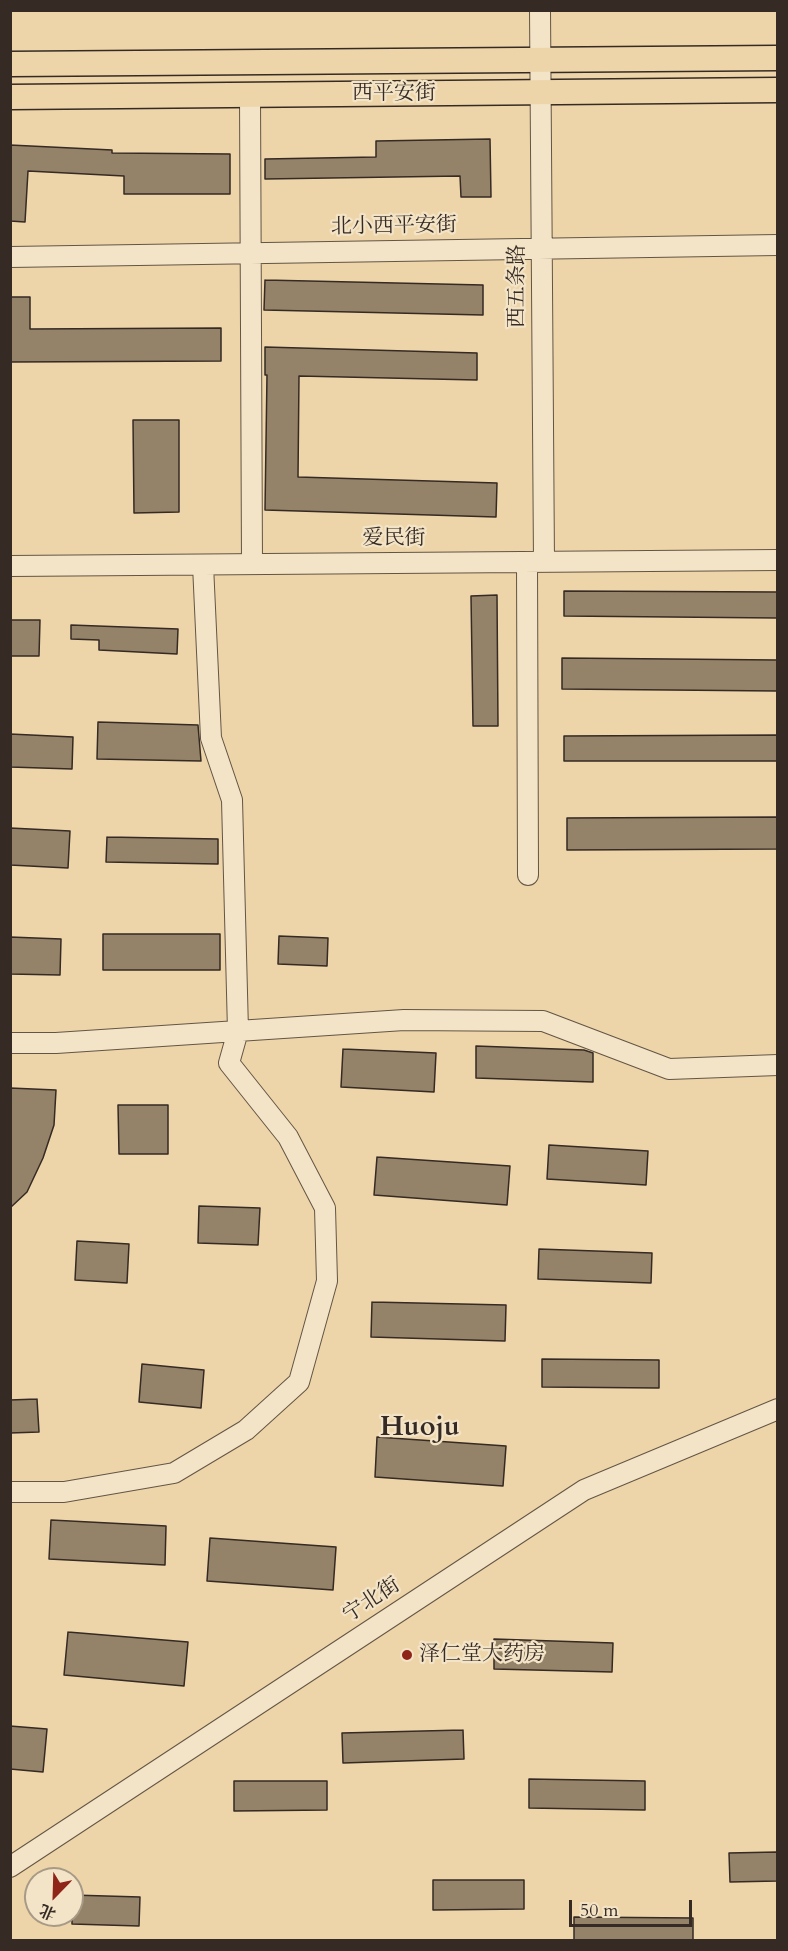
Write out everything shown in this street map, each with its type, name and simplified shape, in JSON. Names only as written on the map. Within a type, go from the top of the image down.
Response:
[{"type":"main road","name":"西平安街","points":[[10,64],[777,58]]},
{"type":"main road","name":"西平安街","points":[[10,98],[777,90]]},
{"type":"street","name":"西五条路","points":[[528,875],[542,249],[540,10]]},
{"type":"street","points":[[250,96],[252,564]]},
{"type":"street","name":"北小西平安街","points":[[10,257],[777,245]]},
{"type":"street","name":"爱民街","points":[[10,566],[777,560]]},
{"type":"street","points":[[10,1492],[64,1492],[174,1473],[246,1430],[299,1382],[327,1281],[325,1208],[288,1137],[229,1064],[238,1030],[232,800],[211,738],[203,565]]},
{"type":"street","points":[[10,1043],[56,1043],[404,1020],[543,1021],[669,1069],[777,1065]]},
{"type":"street","name":"宁北街","points":[[10,1867],[584,1490],[777,1409]]},
{"type":"building","points":[[490,139],[491,197],[461,197],[460,176],[265,179],[265,159],[376,157],[376,141]]},
{"type":"building","points":[[10,145],[112,150],[112,153],[230,154],[230,194],[124,194],[124,176],[28,171],[25,222],[10,221]]},
{"type":"building","points":[[265,280],[483,285],[483,315],[264,310]]},
{"type":"building","points":[[10,297],[30,297],[30,329],[221,328],[221,361],[10,362]]},
{"type":"building","points":[[265,347],[477,353],[477,380],[299,376],[298,477],[497,483],[496,517],[265,510],[267,375],[265,375]]},
{"type":"building","points":[[133,420],[179,420],[179,512],[134,513]]},
{"type":"building","points":[[564,591],[777,592],[777,618],[564,616]]},
{"type":"building","points":[[497,595],[498,726],[473,726],[471,596]]},
{"type":"building","points":[[10,620],[40,620],[39,656],[10,656]]},
{"type":"building","points":[[71,625],[178,629],[177,654],[99,650],[99,640],[71,639]]},
{"type":"building","points":[[562,658],[777,660],[777,691],[562,689]]},
{"type":"building","points":[[98,722],[198,725],[201,761],[97,759]]},
{"type":"building","points":[[10,734],[73,737],[72,769],[10,767]]},
{"type":"building","points":[[777,735],[777,761],[564,761],[564,736]]},
{"type":"building","points":[[777,817],[777,849],[567,850],[567,818]]},
{"type":"building","points":[[10,828],[70,831],[68,868],[10,865]]},
{"type":"building","points":[[107,837],[218,839],[218,864],[106,862]]},
{"type":"building","points":[[103,934],[220,934],[220,970],[103,970]]},
{"type":"building","points":[[279,936],[328,938],[327,966],[278,964]]},
{"type":"building","points":[[10,937],[61,939],[60,975],[10,974]]},
{"type":"building","points":[[476,1046],[584,1050],[593,1053],[593,1082],[476,1078]]},
{"type":"building","points":[[343,1049],[436,1053],[434,1092],[341,1087]]},
{"type":"building","points":[[10,1088],[56,1090],[54,1125],[43,1158],[27,1192],[10,1208]]},
{"type":"building","points":[[118,1105],[168,1105],[168,1154],[119,1154]]},
{"type":"building","points":[[549,1145],[648,1151],[646,1185],[547,1179]]},
{"type":"building","points":[[377,1157],[510,1166],[507,1205],[374,1195]]},
{"type":"building","points":[[199,1206],[260,1208],[258,1245],[198,1243]]},
{"type":"building","points":[[77,1241],[129,1244],[127,1283],[75,1280]]},
{"type":"building","points":[[539,1249],[652,1253],[651,1283],[538,1279]]},
{"type":"building","points":[[372,1302],[506,1305],[505,1341],[371,1337]]},
{"type":"building","points":[[542,1359],[659,1360],[659,1388],[542,1387]]},
{"type":"building","points":[[142,1364],[204,1370],[201,1408],[139,1402]]},
{"type":"building","points":[[37,1399],[39,1432],[10,1433],[10,1400]]},
{"type":"building","points":[[377,1437],[506,1446],[503,1486],[375,1477]]},
{"type":"building","points":[[51,1520],[166,1526],[165,1565],[49,1559]]},
{"type":"building","points":[[210,1538],[336,1547],[333,1590],[207,1581]]},
{"type":"building","points":[[68,1632],[188,1642],[184,1686],[64,1675]]},
{"type":"building","points":[[494,1639],[613,1643],[612,1672],[494,1669]]},
{"type":"building","points":[[10,1726],[47,1729],[43,1772],[10,1769]]},
{"type":"building","points":[[463,1730],[464,1759],[343,1763],[342,1733]]},
{"type":"building","points":[[529,1779],[645,1781],[645,1810],[529,1808]]},
{"type":"building","points":[[234,1781],[327,1781],[327,1810],[234,1811]]},
{"type":"building","points":[[777,1852],[777,1881],[730,1882],[729,1853]]},
{"type":"building","points":[[433,1880],[524,1880],[524,1909],[433,1910]]},
{"type":"building","points":[[84,1895],[140,1897],[139,1926],[84,1924]]},
{"type":"building","points":[[574,1917],[693,1918],[693,1941],[574,1941]]},
{"type":"place","name":"泽仁堂大药房","points":[[407,1655]]},
{"type":"district","name":"Huoju","points":[[420,1429]]}]
